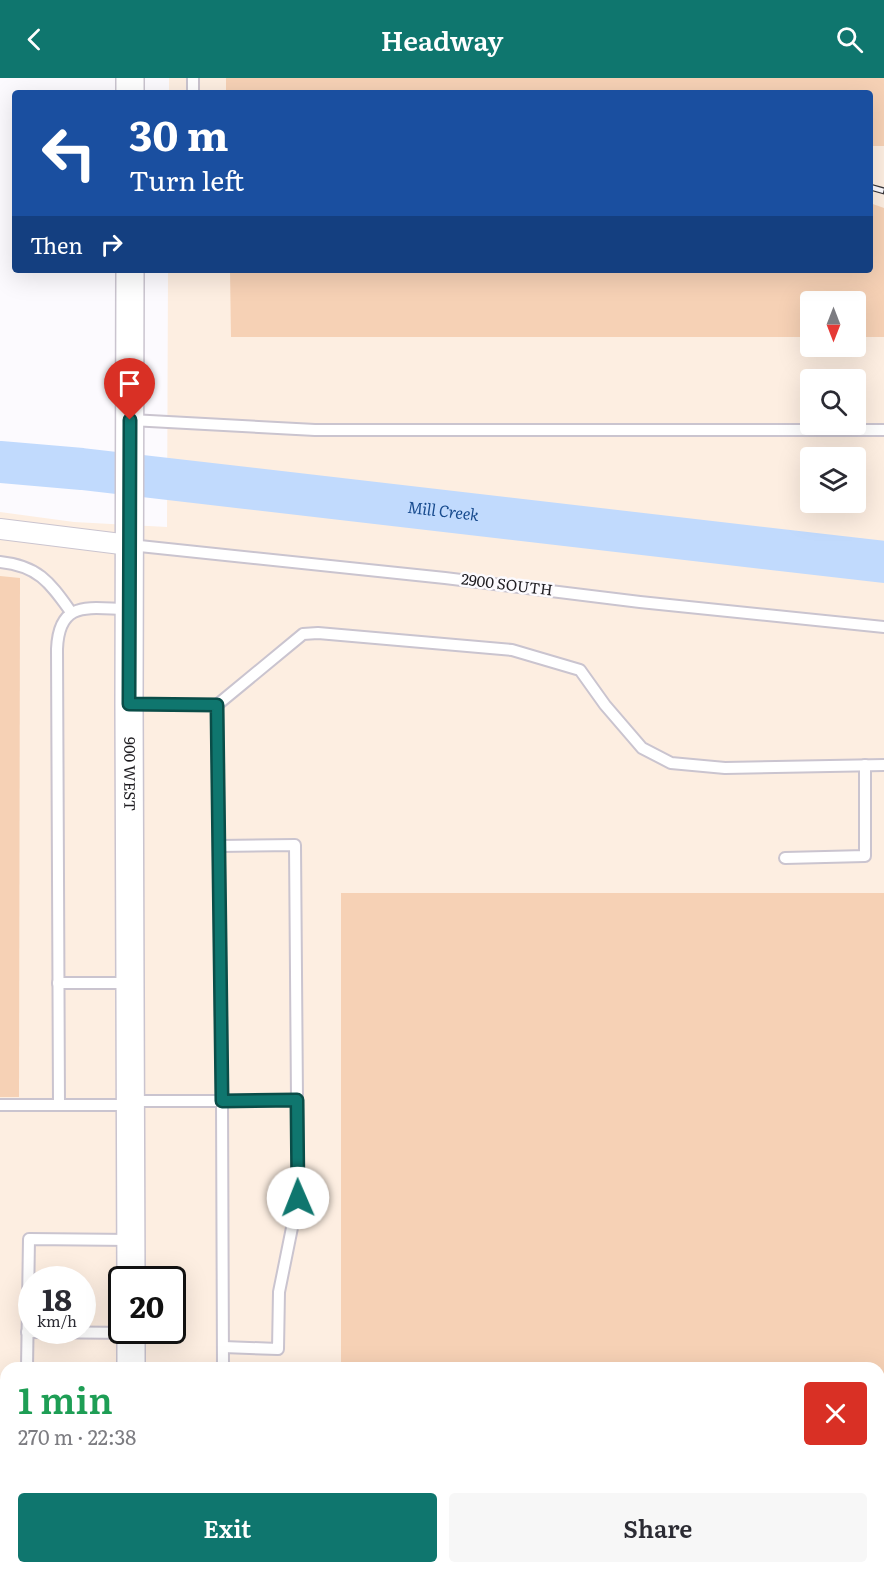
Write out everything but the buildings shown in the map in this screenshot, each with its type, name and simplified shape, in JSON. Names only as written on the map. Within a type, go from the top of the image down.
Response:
[{"type":"main road","name":"900 WEST","points":[[130,273],[131,1266]]},
{"type":"main road","points":[[131,1344],[131,1362]]},
{"type":"street","points":[[0,530],[129,545]]},
{"type":"lane","points":[[130,420],[315,430],[884,430]]},
{"type":"lane","name":"2900 SOUTH","points":[[129,545],[884,627]]},
{"type":"lane","points":[[0,562],[23,566],[41,576],[56,591],[71,612]]},
{"type":"lane","points":[[59,1105],[57,636],[64,620],[71,612],[79,609],[129,609]]},
{"type":"lane","points":[[129,704],[217,705],[303,634],[318,633],[512,650],[580,670],[604,705],[642,748],[671,764],[725,768],[884,765]]},
{"type":"lane","points":[[217,705],[223,1362]]},
{"type":"lane","points":[[785,858],[865,856],[865,765]]},
{"type":"lane","points":[[219,846],[295,845],[298,1198],[279,1292],[278,1349],[223,1347]]},
{"type":"lane","points":[[58,983],[130,983]]},
{"type":"lane","points":[[0,1105],[297,1100]]},
{"type":"lane","points":[[28,1266],[29,1239],[131,1240]]},
{"type":"lane","points":[[27,1344],[27,1362]]},
{"type":"shaded area","points":[[169,78],[884,78],[884,1362],[0,1362],[0,512],[74,522],[167,527],[168,273],[873,273],[873,90],[169,90]]},
{"type":"waterway","name":"Mill Creek","points":[[0,462],[82,469],[884,562]]},
{"type":"railway","points":[[873,188],[884,191]]},
{"type":"route","points":[[130,420],[129,704],[217,705],[222,1101],[297,1100],[298,1198]]}]
